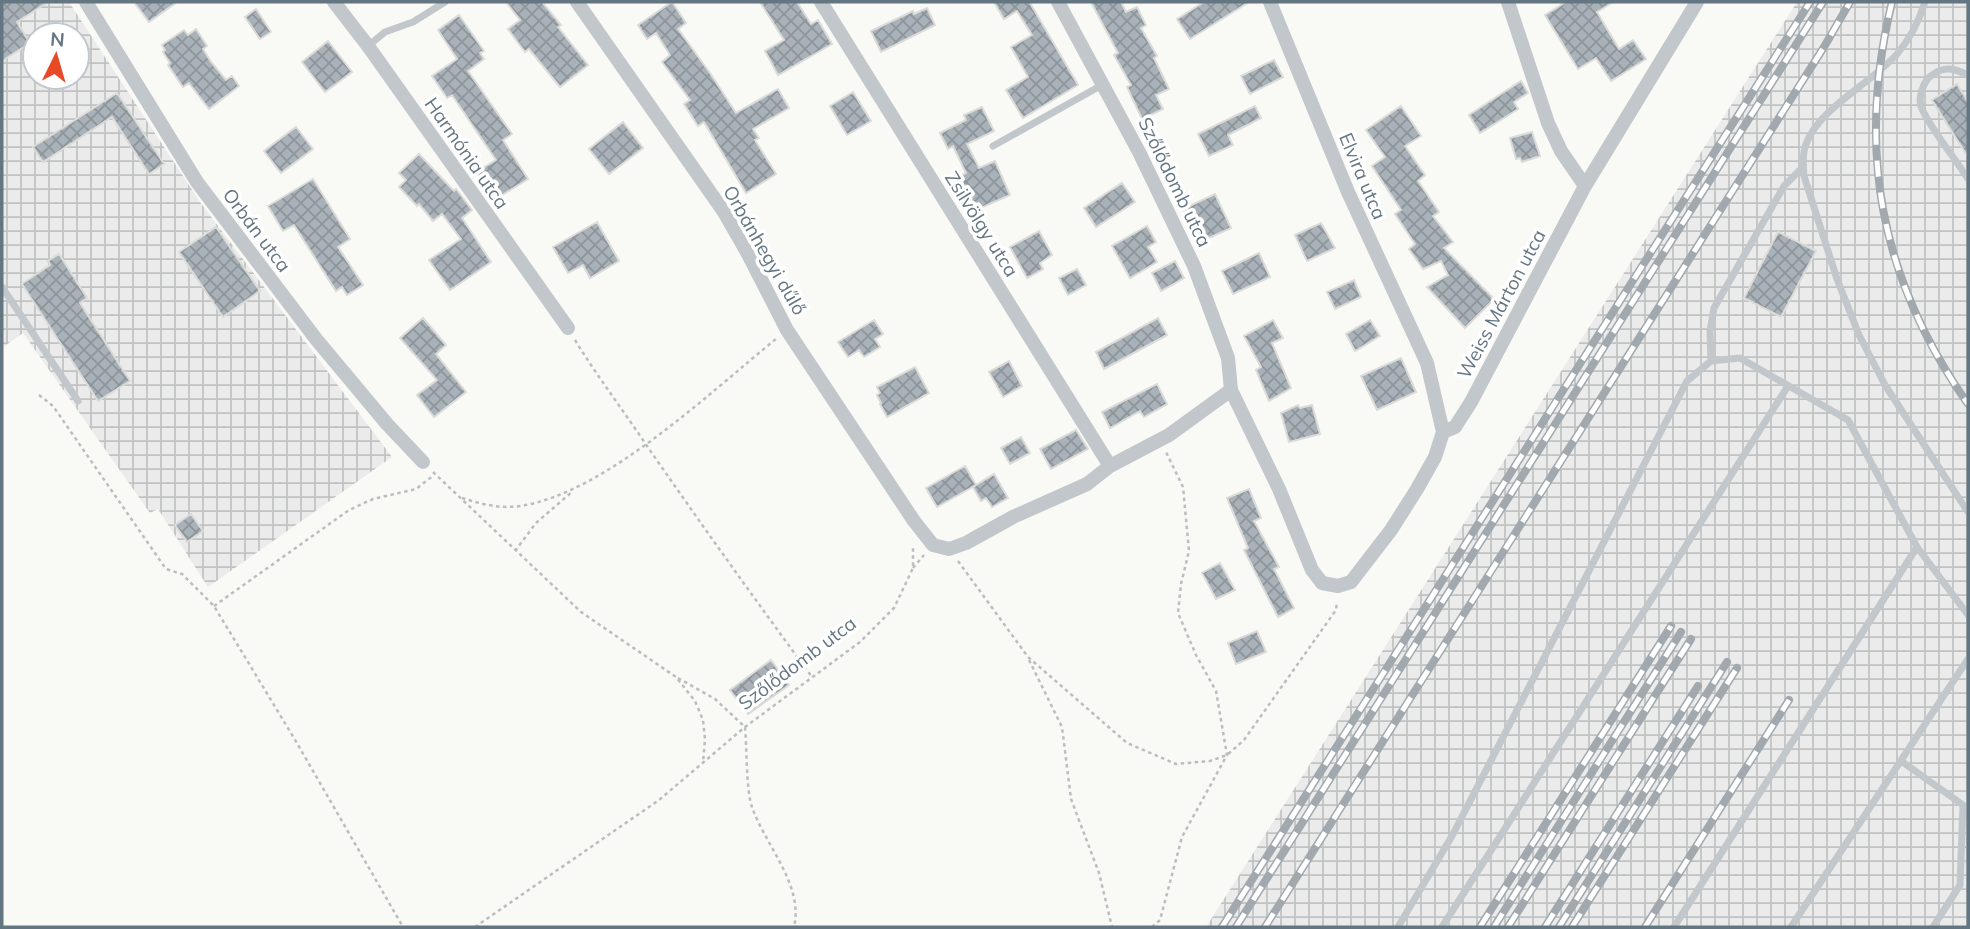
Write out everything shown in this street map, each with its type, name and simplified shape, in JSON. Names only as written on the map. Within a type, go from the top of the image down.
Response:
[{"type":"street","name":"Orbán utca","points":[[86,2],[197,182],[316,339],[387,424],[423,462]]},
{"type":"street","name":"Harmónia utca","points":[[334,2],[568,328]]},
{"type":"street","name":"Orbánhegyi dűlő","points":[[577,2],[724,212],[787,330],[914,521]]},
{"type":"street","name":"Zsilvölgy utca","points":[[821,2],[1110,466]]},
{"type":"street","name":"Szőlődomb utca","points":[[1058,2],[1139,152],[1194,265],[1228,358],[1231,390],[1279,489],[1312,570],[1322,583],[1338,586]]},
{"type":"street","name":"Elvira utca","points":[[1270,2],[1348,192],[1427,363],[1443,432]]},
{"type":"street","points":[[1508,2],[1548,123],[1561,150],[1585,186]]},
{"type":"street","name":"Weiss Márton utca","points":[[1443,432],[1455,427],[1471,402],[1585,186],[1697,2]]},
{"type":"street","points":[[914,521],[933,545],[949,550],[966,543],[1013,517],[1087,484],[1110,466],[1160,440],[1231,390]]},
{"type":"street","points":[[1338,586],[1351,582],[1391,530],[1435,457],[1443,432]]},
{"type":"lane","points":[[368,46],[385,32],[413,22],[445,2]]},
{"type":"lane","points":[[1925,2],[1914,29],[1896,55],[1821,122],[1806,144],[1803,167],[1837,279],[1859,335],[1885,385],[1968,512]]},
{"type":"lane","points":[[1968,75],[1947,68],[1936,71],[1927,79],[1922,89],[1920,107],[1968,179]]},
{"type":"lane","points":[[993,146],[1103,85]]},
{"type":"lane","points":[[1711,361],[1710,331],[1714,308],[1784,186],[1803,167]]},
{"type":"lane","points":[[2,287],[78,401]]},
{"type":"lane","points":[[1398,927],[1452,836],[1687,382],[1711,361],[1740,358],[1847,420],[1917,547],[1968,615]]},
{"type":"lane","points":[[1442,927],[1788,386]]},
{"type":"lane","points":[[1674,927],[1917,547]]},
{"type":"lane","points":[[1791,927],[1968,659]]},
{"type":"lane","points":[[1901,761],[1963,805],[1959,885],[1933,927]]},
{"type":"path","points":[[568,328],[694,516],[812,677]]},
{"type":"path","points":[[515,551],[536,523],[576,489],[646,444],[787,330]]},
{"type":"path","points":[[39,395],[53,407],[166,569],[182,574],[214,606],[294,737],[403,927]]},
{"type":"path","points":[[1160,440],[1183,487],[1189,551],[1181,584],[1178,613],[1196,655],[1216,691],[1227,755]]},
{"type":"path","points":[[423,462],[581,612],[676,677],[715,699],[745,727],[752,806],[789,881],[797,915],[794,927]]},
{"type":"path","points":[[214,606],[349,510],[373,499],[416,489],[435,474]]},
{"type":"path","points":[[459,497],[489,506],[518,506],[547,500],[576,489]]},
{"type":"path","name":"Szőlődomb utca","points":[[475,927],[659,800],[745,727],[860,642],[894,608],[913,568],[914,521]]},
{"type":"path","points":[[949,550],[1028,657],[1062,727],[1071,799],[1099,873],[1112,927]]},
{"type":"path","points":[[1152,927],[1160,920],[1182,837],[1227,755],[1244,740],[1336,610],[1338,586]]},
{"type":"path","points":[[1028,657],[1127,743],[1176,764],[1210,761],[1227,755]]},
{"type":"path","points":[[676,677],[695,701],[703,720],[703,764]]},
{"type":"shaded area","points":[[2,2],[69,2],[81,21],[21,21],[21,91],[91,91],[91,36],[200,202],[392,457],[208,587],[158,509],[150,513],[23,333],[2,348]]},
{"type":"shaded area","points":[[1797,2],[1968,2],[1968,927],[1206,927]]},
{"type":"building","points":[[2,2],[48,2],[17,22],[21,28],[21,49],[2,61]]},
{"type":"building","points":[[134,2],[177,2],[149,22]]},
{"type":"building","points":[[506,2],[542,2],[588,65],[560,87],[529,49],[525,52],[508,29],[520,20]]},
{"type":"building","points":[[672,2],[686,23],[678,29],[736,113],[778,89],[789,108],[753,129],[759,138],[755,140],[776,174],[746,193],[704,122],[698,126],[684,104],[690,100],[662,62],[670,55],[656,33],[647,39],[638,25]]},
{"type":"building","points":[[760,2],[797,2],[811,24],[818,20],[832,44],[778,75],[765,51],[784,40]]},
{"type":"building","points":[[994,2],[1032,2],[1030,3],[1078,85],[1023,118],[1006,90],[1028,77],[1011,47],[1032,35],[1017,11],[1004,19]]},
{"type":"building","points":[[1091,2],[1121,2],[1126,12],[1137,7],[1146,25],[1141,28],[1157,56],[1154,58],[1169,89],[1156,95],[1163,109],[1142,119],[1127,87],[1131,85],[1114,55],[1118,53]]},
{"type":"building","points":[[1204,2],[1249,2],[1190,39],[1177,19]]},
{"type":"building","points":[[1566,2],[1613,2],[1597,12],[1619,49],[1633,40],[1646,59],[1611,81],[1596,58],[1578,69],[1545,15]]},
{"type":"building","points":[[927,8],[935,25],[881,52],[871,31],[913,11],[914,14]]},
{"type":"building","points":[[256,9],[271,32],[260,39],[245,17]]},
{"type":"building","points":[[459,15],[484,51],[480,53],[484,59],[468,71],[512,134],[503,140],[528,179],[494,200],[476,172],[496,160],[452,95],[447,98],[432,76],[457,59],[438,30]]},
{"type":"building","points":[[196,29],[207,46],[203,49],[211,62],[226,80],[232,76],[239,86],[209,109],[189,83],[183,87],[168,65],[170,63],[163,52],[165,50],[162,45],[184,30],[188,35]]},
{"type":"building","points":[[328,41],[352,72],[325,92],[302,62]]},
{"type":"building","points":[[1274,60],[1283,77],[1250,94],[1241,76]]},
{"type":"building","points":[[1521,81],[1528,93],[1514,102],[1518,109],[1480,133],[1469,115]]},
{"type":"building","points":[[1957,84],[1968,102],[1968,157],[1932,100]]},
{"type":"building","points":[[853,92],[871,121],[847,135],[830,106]]},
{"type":"building","points":[[117,93],[164,164],[149,174],[112,117],[43,162],[33,147]]},
{"type":"building","points":[[1255,106],[1261,118],[1228,135],[1233,145],[1209,156],[1198,134]]},
{"type":"building","points":[[1401,106],[1421,136],[1405,146],[1425,175],[1418,181],[1439,212],[1433,216],[1453,242],[1444,248],[1494,299],[1465,328],[1427,287],[1448,275],[1441,261],[1423,269],[1409,249],[1415,244],[1395,214],[1401,210],[1372,166],[1385,157],[1366,130]]},
{"type":"building","points":[[982,107],[994,131],[967,144],[979,168],[995,161],[1010,195],[974,211],[959,176],[966,173],[953,146],[948,149],[940,133],[966,120],[964,115]]},
{"type":"building","points":[[623,122],[643,148],[609,174],[589,149]]},
{"type":"building","points":[[296,127],[313,149],[281,173],[264,151]]},
{"type":"building","points":[[1532,132],[1540,156],[1522,162],[1520,158],[1516,159],[1510,138]]},
{"type":"building","points":[[419,154],[454,191],[456,189],[472,210],[462,218],[491,262],[450,290],[429,260],[461,239],[442,214],[433,221],[419,204],[417,206],[399,187],[406,180],[399,173]]},
{"type":"building","points":[[313,179],[350,239],[338,247],[363,285],[347,295],[342,287],[336,291],[294,225],[283,231],[268,206]]},
{"type":"building","points":[[1122,183],[1135,202],[1096,227],[1084,208]]},
{"type":"building","points":[[1215,194],[1231,228],[1198,243],[1183,209]]},
{"type":"building","points":[[597,222],[619,261],[590,278],[583,265],[568,273],[553,247]]},
{"type":"building","points":[[1321,223],[1335,248],[1307,261],[1295,235]]},
{"type":"building","points":[[1147,226],[1156,242],[1148,247],[1157,262],[1130,278],[1112,246]]},
{"type":"building","points":[[216,227],[260,291],[223,317],[179,252]]},
{"type":"building","points":[[1039,231],[1052,255],[1040,263],[1043,269],[1027,278],[1010,247]]},
{"type":"building","points":[[1778,232],[1816,251],[1781,317],[1744,298]]},
{"type":"building","points":[[1259,253],[1270,277],[1233,294],[1222,271]]},
{"type":"building","points":[[59,254],[87,298],[80,303],[130,381],[98,401],[22,284],[50,265],[48,261]]},
{"type":"building","points":[[1175,261],[1184,278],[1161,291],[1152,273]]},
{"type":"building","points":[[1077,269],[1086,285],[1068,295],[1059,278]]},
{"type":"building","points":[[1354,280],[1361,297],[1335,309],[1327,292]]},
{"type":"building","points":[[423,318],[446,345],[436,354],[466,392],[434,417],[417,395],[437,380],[400,338]]},
{"type":"building","points":[[1158,318],[1167,335],[1104,369],[1096,352]]},
{"type":"building","points":[[874,320],[883,334],[875,339],[880,347],[864,357],[859,350],[848,357],[838,342]]},
{"type":"building","points":[[1273,320],[1283,338],[1272,343],[1291,388],[1269,401],[1256,370],[1261,367],[1244,336]]},
{"type":"building","points":[[1370,320],[1380,336],[1355,351],[1346,334]]},
{"type":"building","points":[[1401,358],[1416,392],[1377,410],[1361,376]]},
{"type":"building","points":[[1009,361],[1022,386],[1003,397],[989,372]]},
{"type":"building","points":[[915,367],[929,393],[887,417],[877,395],[880,393],[877,387]]},
{"type":"building","points":[[1157,384],[1167,404],[1144,417],[1140,411],[1110,428],[1102,412]]},
{"type":"building","points":[[1298,405],[1300,408],[1312,405],[1320,434],[1289,442],[1281,413]]},
{"type":"building","points":[[1076,430],[1088,449],[1051,469],[1040,449]]},
{"type":"building","points":[[1021,437],[1030,453],[1010,464],[1001,448]]},
{"type":"building","points":[[965,466],[976,485],[937,507],[926,488]]},
{"type":"building","points":[[994,474],[1008,498],[992,507],[986,498],[981,501],[973,487]]},
{"type":"building","points":[[1249,489],[1261,518],[1254,521],[1279,567],[1274,569],[1294,608],[1278,617],[1244,550],[1248,548],[1227,498]]},
{"type":"building","points":[[191,514],[203,531],[187,542],[175,525]]},
{"type":"building","points":[[1220,563],[1235,590],[1216,599],[1202,573]]},
{"type":"building","points":[[1257,631],[1266,652],[1236,664],[1228,643]]},
{"type":"building","points":[[771,660],[789,685],[748,714],[730,690]]},
{"type":"railway","points":[[1222,927],[1810,2]]},
{"type":"railway","points":[[1236,927],[1823,2]]},
{"type":"railway","points":[[1265,927],[1850,2]]},
{"type":"railway","points":[[1892,2],[1881,57],[1876,110],[1877,161],[1884,212],[1896,261],[1914,309],[1938,357],[1968,404]]},
{"type":"railway","points":[[1480,927],[1671,626]]},
{"type":"railway","points":[[1494,927],[1681,632]]},
{"type":"railway","points":[[1508,927],[1691,639]]},
{"type":"railway","points":[[1559,927],[1727,662]]},
{"type":"railway","points":[[1572,927],[1737,668]]},
{"type":"railway","points":[[1545,927],[1698,686]]},
{"type":"railway","points":[[1645,927],[1789,700]]}]
